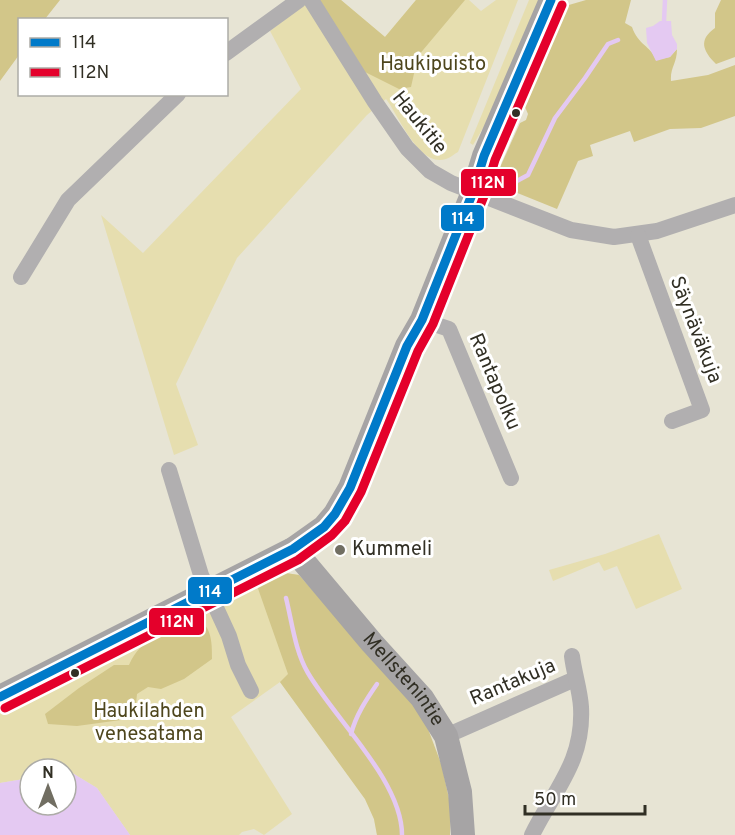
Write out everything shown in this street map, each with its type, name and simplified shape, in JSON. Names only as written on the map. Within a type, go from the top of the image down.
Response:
[{"type":"street","points":[[228,52],[299,0]]},
{"type":"street","name":"Haukitie","points":[[311,0],[375,102],[412,154],[430,171],[473,192],[571,230],[614,237],[657,231],[735,205]]},
{"type":"street","points":[[0,697],[293,549],[316,533],[335,514],[361,463],[407,346],[422,320],[473,192],[484,156],[551,0]]},
{"type":"street","points":[[21,277],[68,200],[176,96]]},
{"type":"street","name":"Säynäväkuja","points":[[638,235],[702,410],[672,421]]},
{"type":"street","name":"Rantapolku","points":[[422,320],[449,329],[511,478]]},
{"type":"street","points":[[169,470],[201,575],[211,592],[238,665],[251,691]]},
{"type":"street","name":"Mellstenintie","points":[[293,549],[372,643],[422,698],[446,736],[460,792],[463,835]]},
{"type":"street","points":[[572,656],[575,679]]},
{"type":"street","name":"Rantakuja","points":[[446,736],[575,679],[581,704],[577,751],[532,835]]},
{"type":"green space","name":"Haukipuisto","points":[[310,0],[341,0],[385,37],[416,0],[469,0],[481,11],[496,0],[518,0],[458,152],[446,159],[436,160],[427,156],[411,139],[386,99],[367,115],[237,258],[176,384],[198,445],[174,455],[101,215],[143,253],[301,89],[270,31]]},
{"type":"green space","points":[[529,0],[542,0],[505,91],[473,145],[470,143]]},
{"type":"green space","points":[[659,534],[682,589],[636,609],[617,566],[604,571],[599,562],[553,581],[549,570],[605,554]]},
{"type":"green space","name":"Haukilahden venesatama","points":[[279,572],[299,575],[450,835],[377,835],[374,819],[365,799],[280,682],[231,717],[292,814],[264,835],[254,829],[239,835],[130,835],[97,788],[78,776],[78,757],[18,757],[18,780],[0,783],[0,712],[84,671],[81,664],[255,580]]},
{"type":"shaded area","points":[[0,0],[60,0],[46,18],[18,18],[18,56],[0,81]]},
{"type":"shaded area","points":[[319,0],[341,0],[385,37],[416,0],[465,0],[418,56],[411,87],[399,89],[365,72]]},
{"type":"shaded area","points":[[586,0],[631,0],[625,23],[632,27],[656,60],[670,57],[677,49],[671,81],[708,75],[735,65],[735,116],[701,128],[670,129],[634,142],[630,131],[590,145],[593,156],[578,161],[557,209],[510,190],[501,184],[497,174],[520,123],[526,120],[527,92],[562,7]]},
{"type":"shaded area","points":[[721,0],[735,0],[735,57],[716,64],[705,50],[704,41],[715,28],[715,13]]},
{"type":"shaded area","points":[[660,21],[671,21],[672,35],[677,49],[670,57],[656,61],[647,43],[646,28]]},
{"type":"shaded area","points":[[279,572],[299,575],[422,713],[442,766],[451,808],[450,835],[377,835],[374,819],[365,799],[280,682],[288,674],[255,580]]},
{"type":"shaded area","points":[[193,617],[204,624],[210,634],[212,659],[184,679],[161,689],[148,687],[137,694],[136,704],[121,720],[77,726],[48,724],[45,714],[79,688],[114,665],[129,665],[140,648],[156,635]]},
{"type":"shaded area","points":[[78,776],[97,788],[130,835],[0,835],[0,783],[18,780],[18,817],[78,817]]},
{"type":"waterway","points":[[664,21],[665,0]]},
{"type":"waterway","points":[[502,179],[515,182],[528,175],[555,118],[608,44],[618,40]]},
{"type":"waterway","points":[[286,598],[297,646],[308,673],[379,772],[391,793],[399,814],[402,835]]},
{"type":"waterway","points":[[351,734],[365,702],[377,684]]},
{"type":"transit line","name":"114","points":[[0,697],[293,549],[324,527],[335,514],[350,488],[407,346],[422,320],[473,192],[484,156],[551,0]]},
{"type":"transit line","name":"112N","points":[[5,708],[298,560],[332,535],[345,521],[361,492],[418,351],[433,324],[484,196],[495,160],[562,5]]},
{"type":"place","name":"Kummeli","points":[[340,550]]}]
